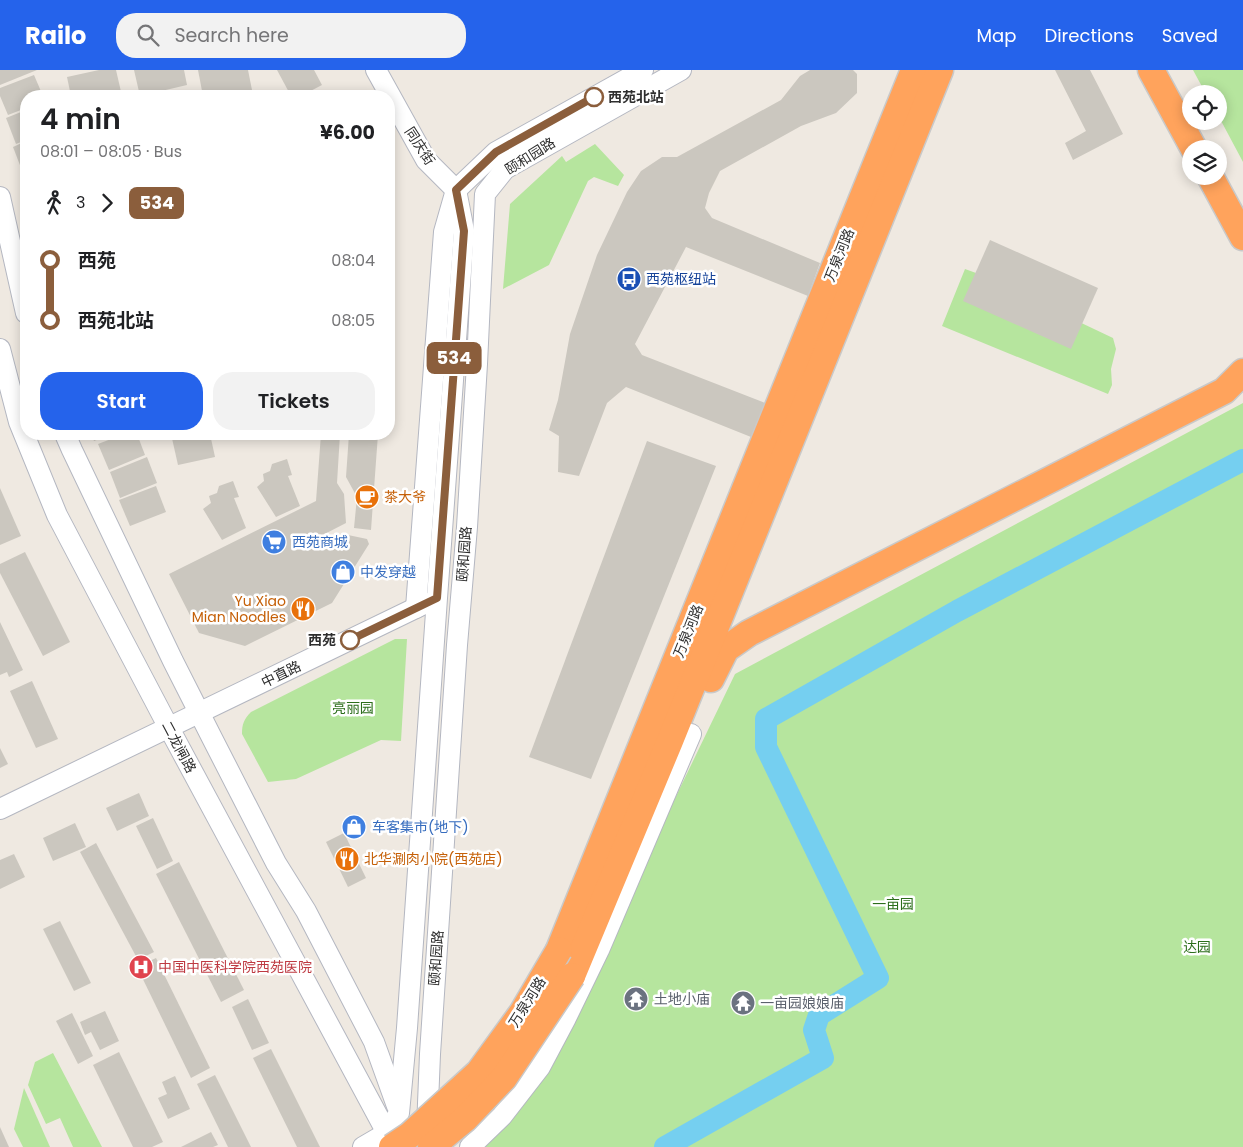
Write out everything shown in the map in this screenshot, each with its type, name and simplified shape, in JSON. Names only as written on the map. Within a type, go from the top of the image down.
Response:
[{"type":"highway","name":"万泉河路","points":[[392,1142],[410,1135],[479,1072],[522,1013],[559,950],[914,70]]},
{"type":"highway","name":"万泉河路","points":[[431,1147],[465,1119],[504,1078],[572,976],[680,738],[940,70]]},
{"type":"highway","points":[[1151,70],[1189,140]]},
{"type":"highway","points":[[1215,185],[1243,237]]},
{"type":"highway","points":[[680,738],[688,726],[726,649],[749,633],[1224,391],[1243,372]]},
{"type":"main road","name":"同庆街","points":[[376,70],[387,90]]},
{"type":"main road","name":"颐和园路","points":[[399,1113],[411,978],[464,231],[456,190],[496,152],[643,70]]},
{"type":"main road","name":"颐和园路","points":[[425,1147],[430,1044],[457,645],[467,527],[485,194],[505,169],[681,70]]},
{"type":"main road","name":"同庆街","points":[[395,104],[426,160],[456,190]]},
{"type":"main road","points":[[416,608],[444,232],[456,190],[485,194]]},
{"type":"main road","points":[[0,197],[20,286]]},
{"type":"main road","name":"二龙闸路","points":[[0,349],[20,424]]},
{"type":"main road","name":"二龙闸路","points":[[26,440],[57,515],[169,728],[392,1142]]},
{"type":"main road","points":[[68,440],[173,661],[276,863],[306,911],[374,1042],[399,1113],[425,1147]]},
{"type":"main road","name":"中直路","points":[[169,728],[437,598]]},
{"type":"main road","points":[[0,809],[169,728]]},
{"type":"main road","points":[[470,1147],[502,1116],[540,1067],[566,1018],[603,941],[680,738]]},
{"type":"main road","points":[[392,1142],[399,1113]]},
{"type":"main road","name":"万泉河路","points":[[364,1147],[392,1142]]},
{"type":"green space","points":[[1193,70],[1243,70],[1243,162],[1226,130],[1227,85],[1201,85]]},
{"type":"green space","points":[[595,144],[624,175],[618,186],[594,177],[588,181],[549,265],[503,289],[510,204],[562,156],[566,162]]},
{"type":"green space","points":[[965,269],[1113,338],[1116,349],[1111,369],[1112,385],[1108,394],[942,326]]},
{"type":"green space","name":"一亩园","points":[[1243,403],[1243,1147],[478,1147],[541,1076],[735,674]]},
{"type":"green space","name":"亮丽园","points":[[395,639],[407,639],[401,741],[381,740],[296,779],[268,782],[242,734],[244,722],[251,712]]},
{"type":"green space","points":[[53,1053],[102,1147],[73,1147],[60,1118],[46,1124],[28,1085],[35,1062]]},
{"type":"green space","points":[[24,1088],[50,1147],[23,1147],[14,1129]]},
{"type":"building","points":[[0,70],[37,70],[0,85]]},
{"type":"building","points":[[99,70],[116,70],[121,90],[70,90],[67,77]]},
{"type":"building","points":[[134,70],[184,70],[187,85],[166,90],[139,90]]},
{"type":"building","points":[[198,70],[248,70],[252,90],[202,90]]},
{"type":"building","points":[[277,70],[314,70],[322,85],[312,90],[288,90]]},
{"type":"building","name":"西苑枢纽站","points":[[810,70],[853,70],[857,74],[857,93],[836,113],[801,126],[720,171],[709,193],[705,208],[712,218],[820,263],[808,296],[686,247],[635,344],[642,355],[765,403],[751,437],[626,387],[607,403],[579,476],[558,472],[559,436],[549,430],[558,400],[570,334],[597,255],[627,192],[641,171],[662,157],[677,157],[781,100],[800,76]]},
{"type":"building","points":[[1055,70],[1090,70],[1123,134],[1073,160],[1065,143],[1086,131]]},
{"type":"building","points":[[34,75],[40,90],[20,90],[20,110],[8,115],[0,96],[0,88]]},
{"type":"building","points":[[20,112],[20,142],[16,144],[6,118]]},
{"type":"building","points":[[20,144],[20,165],[13,147]]},
{"type":"building","points":[[990,240],[1098,288],[1071,349],[963,301]]},
{"type":"building","points":[[108,440],[139,440],[145,455],[109,470],[98,444]]},
{"type":"building","points":[[172,440],[211,440],[215,457],[178,465]]},
{"type":"building","name":"西苑商城","points":[[321,440],[340,440],[337,483],[344,494],[346,523],[313,540],[318,550],[348,535],[367,539],[369,544],[332,603],[245,646],[199,633],[169,574],[316,501]]},
{"type":"building","points":[[349,440],[378,440],[371,530],[354,528],[357,497],[346,477]]},
{"type":"building","points":[[647,441],[716,466],[591,779],[529,757]]},
{"type":"building","points":[[147,457],[157,483],[120,498],[110,472]]},
{"type":"building","points":[[287,459],[292,475],[288,476],[300,506],[276,517],[257,487],[264,481],[263,474],[270,471],[272,464]]},
{"type":"building","points":[[233,481],[239,497],[234,498],[246,528],[222,540],[203,509],[211,503],[209,496],[217,493],[219,486]]},
{"type":"building","points":[[156,486],[166,512],[130,526],[119,500]]},
{"type":"building","points":[[0,488],[21,536],[0,545]]},
{"type":"building","points":[[25,552],[70,642],[43,656],[0,573],[0,564]]},
{"type":"building","points":[[0,622],[23,670],[9,677],[7,672],[0,675]]},
{"type":"building","points":[[32,681],[58,739],[36,748],[10,691]]},
{"type":"building","points":[[0,748],[8,764],[0,768]]},
{"type":"building","points":[[139,793],[149,816],[117,831],[106,808]]},
{"type":"building","points":[[153,818],[173,861],[157,869],[136,826]]},
{"type":"building","points":[[75,823],[86,847],[53,861],[43,838]]},
{"type":"building","points":[[344,833],[366,878],[348,887],[326,842]]},
{"type":"building","points":[[96,843],[154,952],[138,960],[80,852]]},
{"type":"building","points":[[14,854],[25,877],[0,889],[0,860]]},
{"type":"building","points":[[179,862],[244,990],[221,1002],[156,874]]},
{"type":"building","points":[[60,921],[91,983],[74,991],[43,929]]},
{"type":"building","points":[[156,958],[210,1068],[191,1078],[137,967]]},
{"type":"building","points":[[248,999],[269,1043],[252,1050],[232,1007]]},
{"type":"building","points":[[105,1011],[119,1041],[100,1050],[91,1032],[85,1035],[80,1022]]},
{"type":"building","points":[[72,1013],[93,1056],[78,1064],[56,1021]]},
{"type":"building","points":[[271,1049],[320,1147],[297,1147],[253,1058]]},
{"type":"building","points":[[119,1052],[163,1142],[152,1147],[133,1147],[93,1065]]},
{"type":"building","points":[[215,1075],[251,1147],[228,1147],[197,1084]]},
{"type":"building","points":[[175,1076],[190,1109],[168,1119],[158,1098],[167,1094],[162,1082]]},
{"type":"building","points":[[0,1127],[9,1147],[0,1147]]},
{"type":"building","points":[[211,1132],[218,1145],[213,1147],[181,1147]]},
{"type":"waterway","points":[[665,1147],[823,1058],[814,1030],[819,1015],[878,978],[766,747],[766,719],[957,611],[1243,460]]},
{"type":"bus line","name":"534","points":[[350,640],[437,598],[464,231],[456,190],[496,152],[594,97]]},
{"type":"place","name":"西苑北站","points":[[594,97]]},
{"type":"place","name":"西苑枢纽站","points":[[629,279]]},
{"type":"place","name":"茶大爷","points":[[367,497]]},
{"type":"place","name":"西苑商城","points":[[274,542]]},
{"type":"place","name":"中发穿越","points":[[343,572]]},
{"type":"place","name":"Yu Xiao Mian Noodles","points":[[303,609]]},
{"type":"place","name":"西苑","points":[[350,640]]},
{"type":"place","name":"车客集市(地下)","points":[[354,827]]},
{"type":"place","name":"北华涮肉小院(西苑店)","points":[[347,859]]},
{"type":"place","name":"中国中医科学院西苑医院","points":[[141,967]]},
{"type":"place","name":"土地小庙","points":[[636,999]]},
{"type":"place","name":"一亩园娘娘庙","points":[[743,1003]]},
{"type":"park label","name":"达园","points":[[1197,947]]}]
